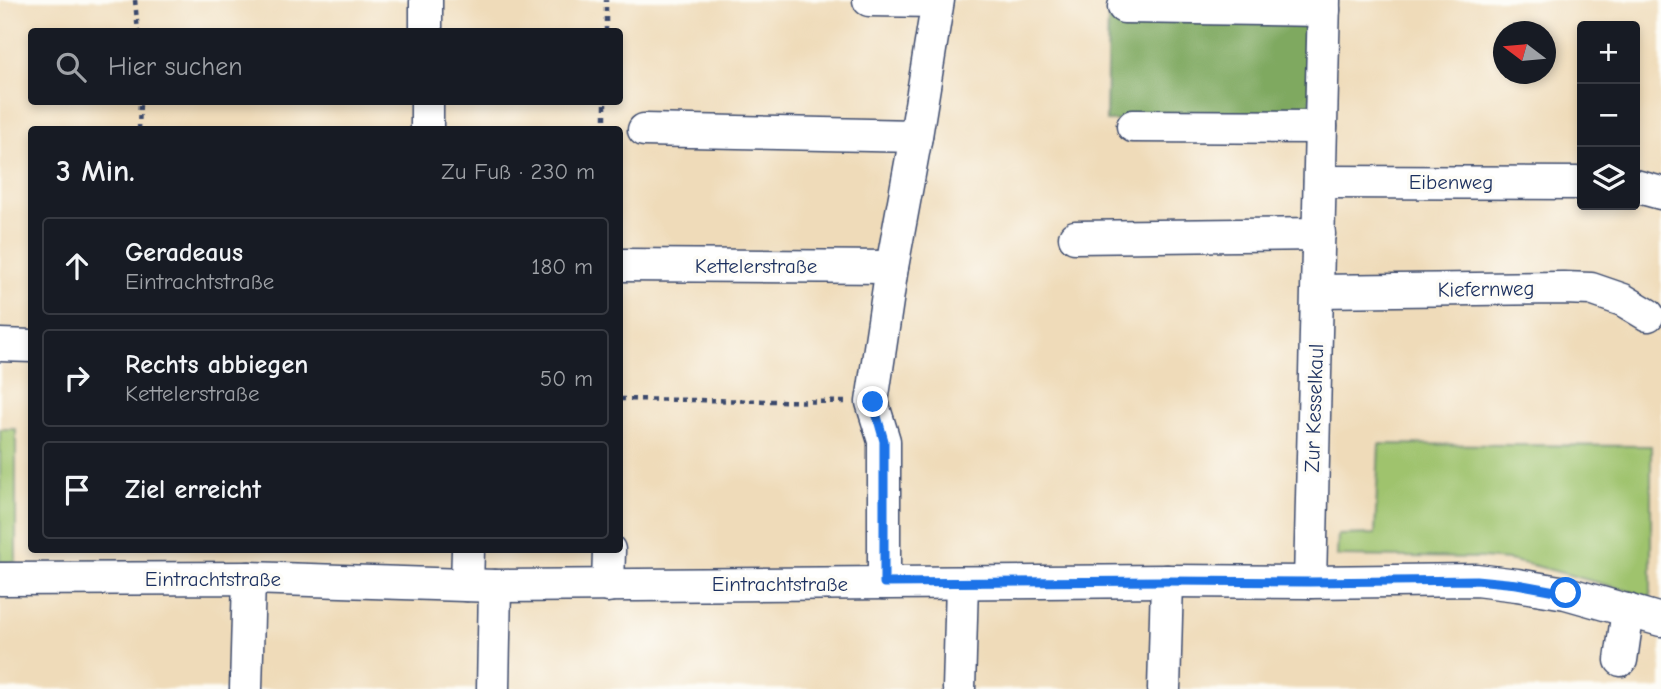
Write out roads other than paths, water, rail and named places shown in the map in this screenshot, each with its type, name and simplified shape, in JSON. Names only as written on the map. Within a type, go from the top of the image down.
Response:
[{"type":"street","points":[[426,0],[426,28]]},
{"type":"street","points":[[869,0],[937,0],[892,267],[873,402],[884,441],[884,583]]},
{"type":"street","name":"Zur Kesselkaul","points":[[1124,8],[1324,5],[1310,582]]},
{"type":"street","points":[[427,105],[427,126]]},
{"type":"street","points":[[1133,126],[1321,127]]},
{"type":"street","points":[[645,130],[916,136]]},
{"type":"street","name":"Eibenweg","points":[[1320,182],[1577,183]]},
{"type":"street","points":[[1640,187],[1661,193]]},
{"type":"street","points":[[1075,237],[1319,234]]},
{"type":"street","name":"Kettelerstraße","points":[[623,265],[892,267]]},
{"type":"street","name":"Kiefernweg","points":[[1318,291],[1591,289],[1623,300],[1648,315]]},
{"type":"street","points":[[0,345],[28,346]]},
{"type":"street","points":[[469,553],[481,586],[493,689]]},
{"type":"street","points":[[608,586],[609,553]]},
{"type":"street","name":"Eintrachtstraße","points":[[0,579],[198,564],[249,578],[481,586],[1476,580],[1566,593],[1661,620]]},
{"type":"street","points":[[246,689],[249,578]]},
{"type":"street","points":[[1164,689],[1167,581]]},
{"type":"street","points":[[959,689],[962,583]]},
{"type":"street","points":[[1621,660],[1628,610]]}]
